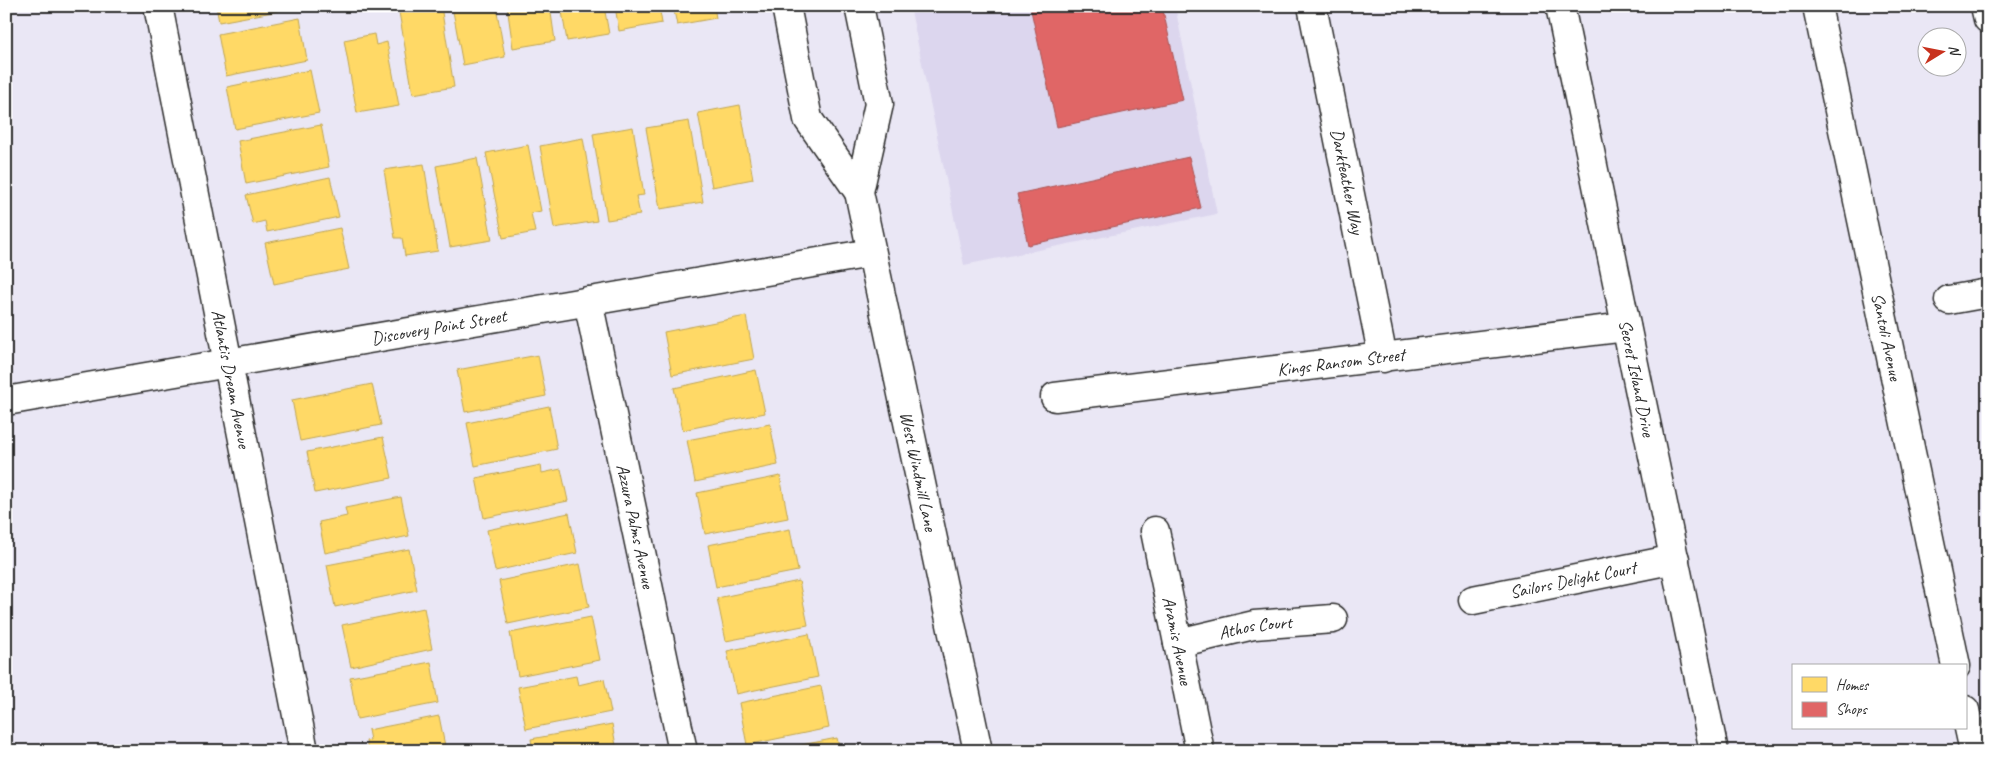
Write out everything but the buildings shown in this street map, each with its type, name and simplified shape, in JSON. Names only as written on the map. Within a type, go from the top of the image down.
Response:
[{"type":"street","name":"Atlantis Dream Avenue","points":[[158,6],[304,751]]},
{"type":"street","name":"West Windmill Lane","points":[[786,6],[808,119],[859,192],[978,751]]},
{"type":"street","name":"West Windmill Lane","points":[[859,6],[879,104],[859,192]]},
{"type":"street","name":"Darkfeather Way","points":[[1312,6],[1382,358]]},
{"type":"street","name":"Secret Island Drive","points":[[1560,6],[1714,751]]},
{"type":"street","name":"Santoli Avenue","points":[[1817,6],[1956,664]]},
{"type":"street","points":[[1985,6],[1988,19]]},
{"type":"street","name":"Discovery Point Street","points":[[6,401],[871,253]]},
{"type":"street","points":[[1948,300],[1988,293]]},
{"type":"street","name":"Azzura Palms Avenue","points":[[588,301],[683,751]]},
{"type":"street","name":"Kings Ransom Street","points":[[1055,397],[1626,328]]},
{"type":"street","name":"Aramis Avenue","points":[[1154,531],[1200,751]]},
{"type":"street","name":"Sailors Delight Court","points":[[1473,600],[1674,560]]},
{"type":"street","name":"Athos Court","points":[[1178,643],[1254,626],[1333,619]]},
{"type":"street","points":[[1966,715],[1974,751]]},
{"type":"shaded area","points":[[910,6],[1175,6],[1217,214],[964,265]]}]
